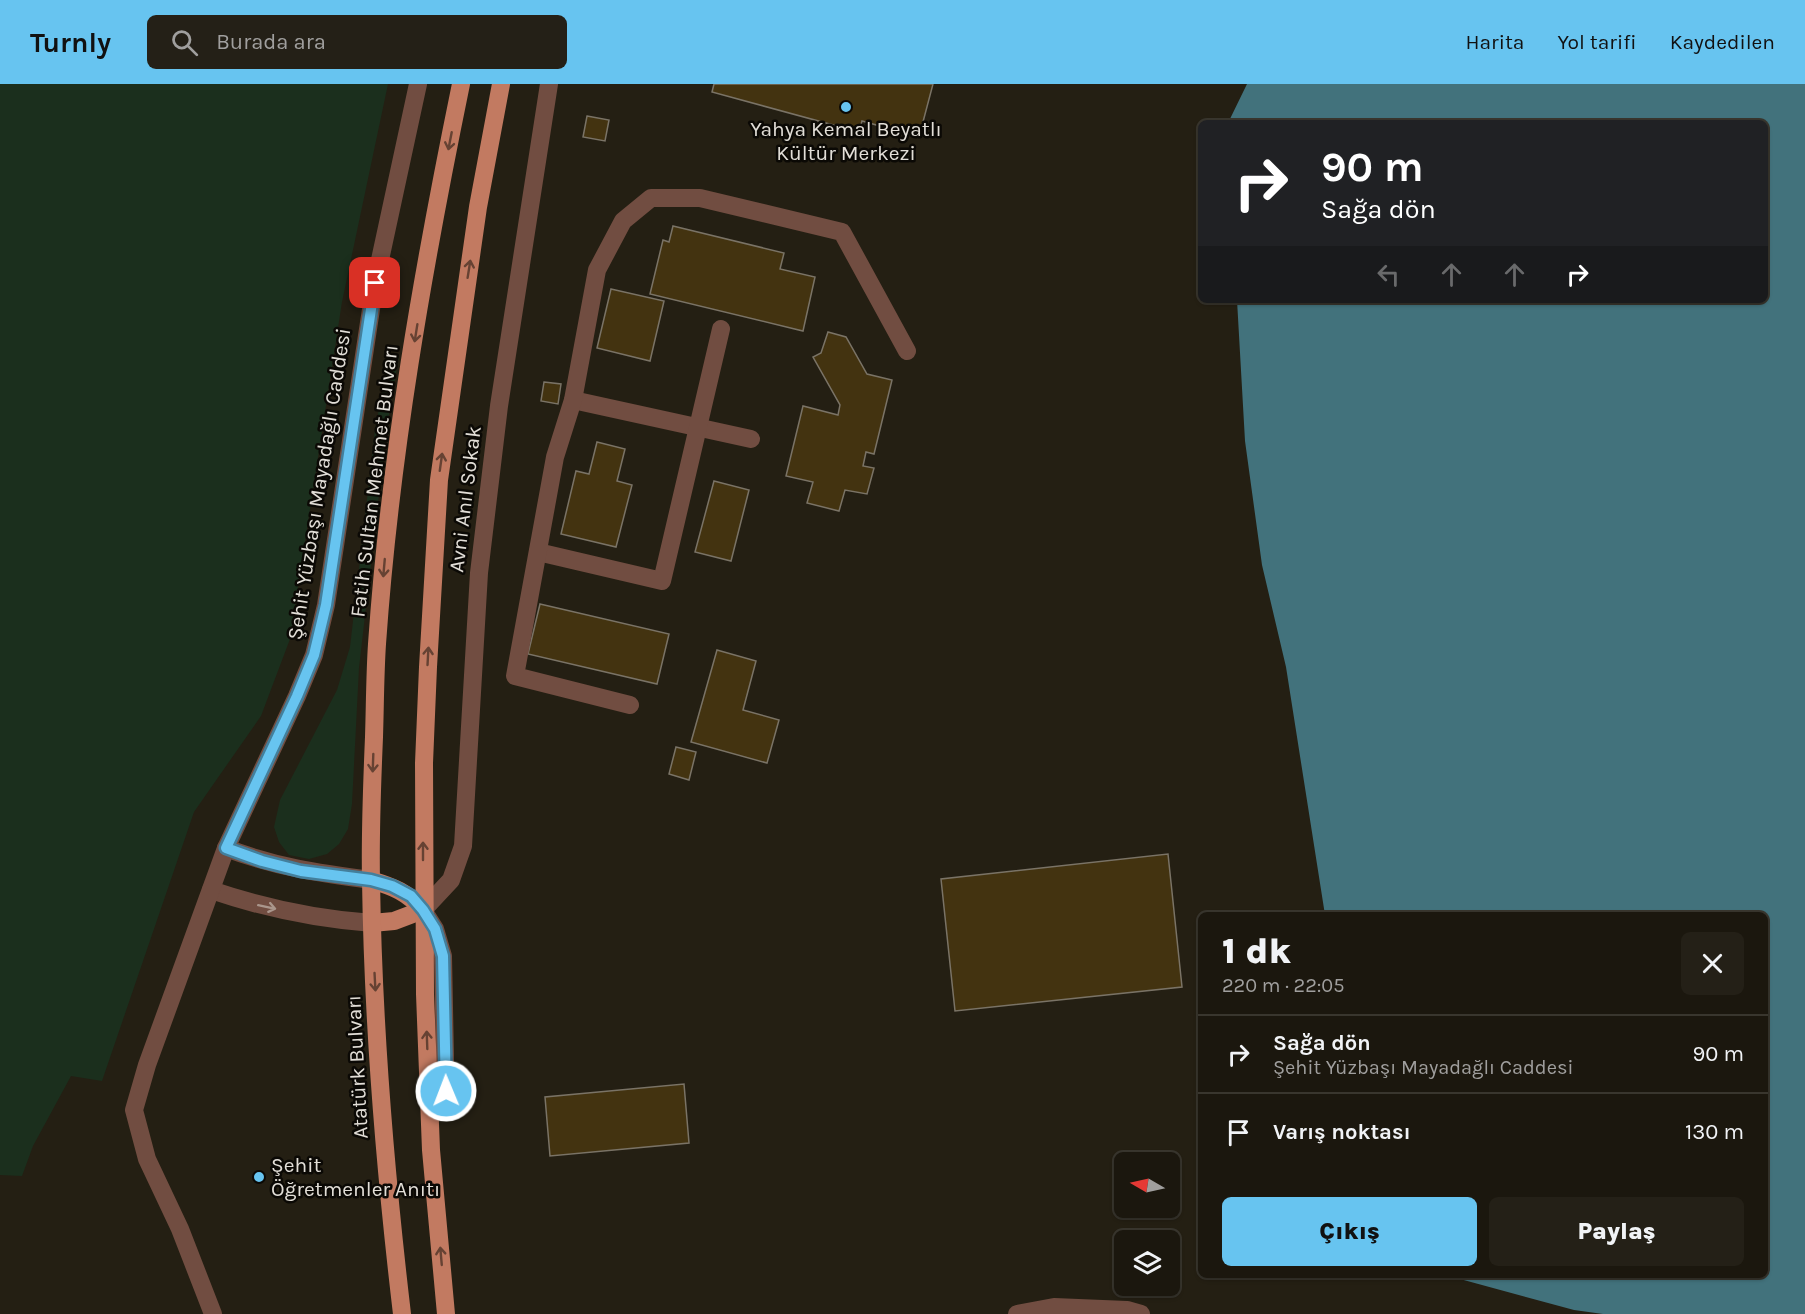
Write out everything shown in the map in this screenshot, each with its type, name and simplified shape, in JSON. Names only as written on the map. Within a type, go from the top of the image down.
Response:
[{"type":"main road","name":"Fatih Sultan Mehmet Bulvarı","points":[[372,923],[377,646],[388,511],[430,246],[460,84]]},
{"type":"main road","points":[[446,1314],[431,1150],[423,910],[424,763],[439,480],[478,207],[501,84]]},
{"type":"main road","points":[[371,880],[392,886],[411,896],[423,910]]},
{"type":"main road","points":[[372,923],[394,921],[423,910]]},
{"type":"main road","name":"Atatürk Bulvarı","points":[[372,923],[389,1205],[402,1314]]},
{"type":"street","name":"Şehit Yüzbaşı Mayadağlı Caddesi","points":[[213,1314],[180,1229],[147,1159],[134,1110],[147,1065],[226,848],[314,655],[326,605],[375,283],[418,84]]},
{"type":"street","name":"Avni Anıl Sokak","points":[[423,910],[451,880],[463,846],[479,573],[499,406],[549,84]]},
{"type":"street","points":[[630,705],[515,675],[555,457],[573,400],[597,270],[623,221],[651,198],[700,198],[842,232],[907,351]]},
{"type":"street","points":[[538,552],[662,580],[721,329]]},
{"type":"street","points":[[573,400],[751,439]]},
{"type":"street","points":[[226,848],[262,861],[301,871],[371,880]]},
{"type":"street","points":[[211,890],[255,905],[311,917],[372,923]]},
{"type":"street","points":[[423,910],[435,929],[443,956],[446,1111]]},
{"type":"street","points":[[1017,1314],[1054,1307],[1127,1310],[1141,1314]]},
{"type":"green space","points":[[0,84],[388,84],[342,302],[290,639],[261,716],[194,812],[102,1081],[71,1076],[33,1146],[22,1176],[0,1175]]},
{"type":"green space","points":[[389,355],[399,356],[386,433],[359,668],[352,804],[348,829],[339,844],[327,854],[309,859],[289,855],[279,842],[274,827],[280,800],[337,690],[350,647],[375,430]]},
{"type":"water","points":[[1247,84],[1805,84],[1805,1314],[1603,1314],[1574,1310],[1459,1278],[1768,1278],[1768,912],[1325,912],[1286,667],[1262,565],[1245,441],[1237,303],[1768,303],[1768,120],[1229,120]]},
{"type":"building","name":"Yahya Kemal Beyatlı Kültür Merkezi","points":[[714,84],[933,84],[919,137],[862,121],[859,132],[712,92]]},
{"type":"building","points":[[587,116],[609,120],[605,141],[583,137]]},
{"type":"building","points":[[673,226],[784,253],[780,269],[815,277],[803,331],[650,294],[663,240],[669,242]]},
{"type":"building","points":[[611,289],[664,301],[650,361],[597,348]]},
{"type":"building","points":[[828,332],[846,337],[867,374],[892,380],[874,454],[866,452],[863,466],[874,468],[867,494],[845,490],[839,511],[807,503],[813,482],[786,476],[803,406],[838,415],[840,405],[813,357],[821,353]]},
{"type":"building","points":[[544,382],[561,384],[558,404],[541,401]]},
{"type":"building","points":[[597,442],[625,449],[617,481],[632,485],[616,547],[561,534],[576,471],[589,474]]},
{"type":"building","points":[[714,481],[749,490],[731,561],[695,552]]},
{"type":"building","points":[[540,604],[669,634],[657,684],[528,654]]},
{"type":"building","points":[[717,650],[756,661],[743,710],[779,720],[767,763],[691,742]]},
{"type":"building","points":[[676,747],[696,752],[689,780],[669,774]]},
{"type":"building","points":[[1168,854],[1182,987],[955,1011],[941,879]]},
{"type":"building","points":[[684,1084],[689,1143],[550,1156],[545,1097]]},
{"type":"place","name":"Yahya Kemal Beyatlı Kültür Merkezi","points":[[846,107]]},
{"type":"place","name":"Şehit Öğretmenler Anıtı","points":[[259,1177]]},
{"type":"route","points":[[375,283],[326,605],[314,655],[226,848],[262,861],[301,871],[371,880],[392,886],[411,896],[435,929],[443,956],[446,1091]]}]
